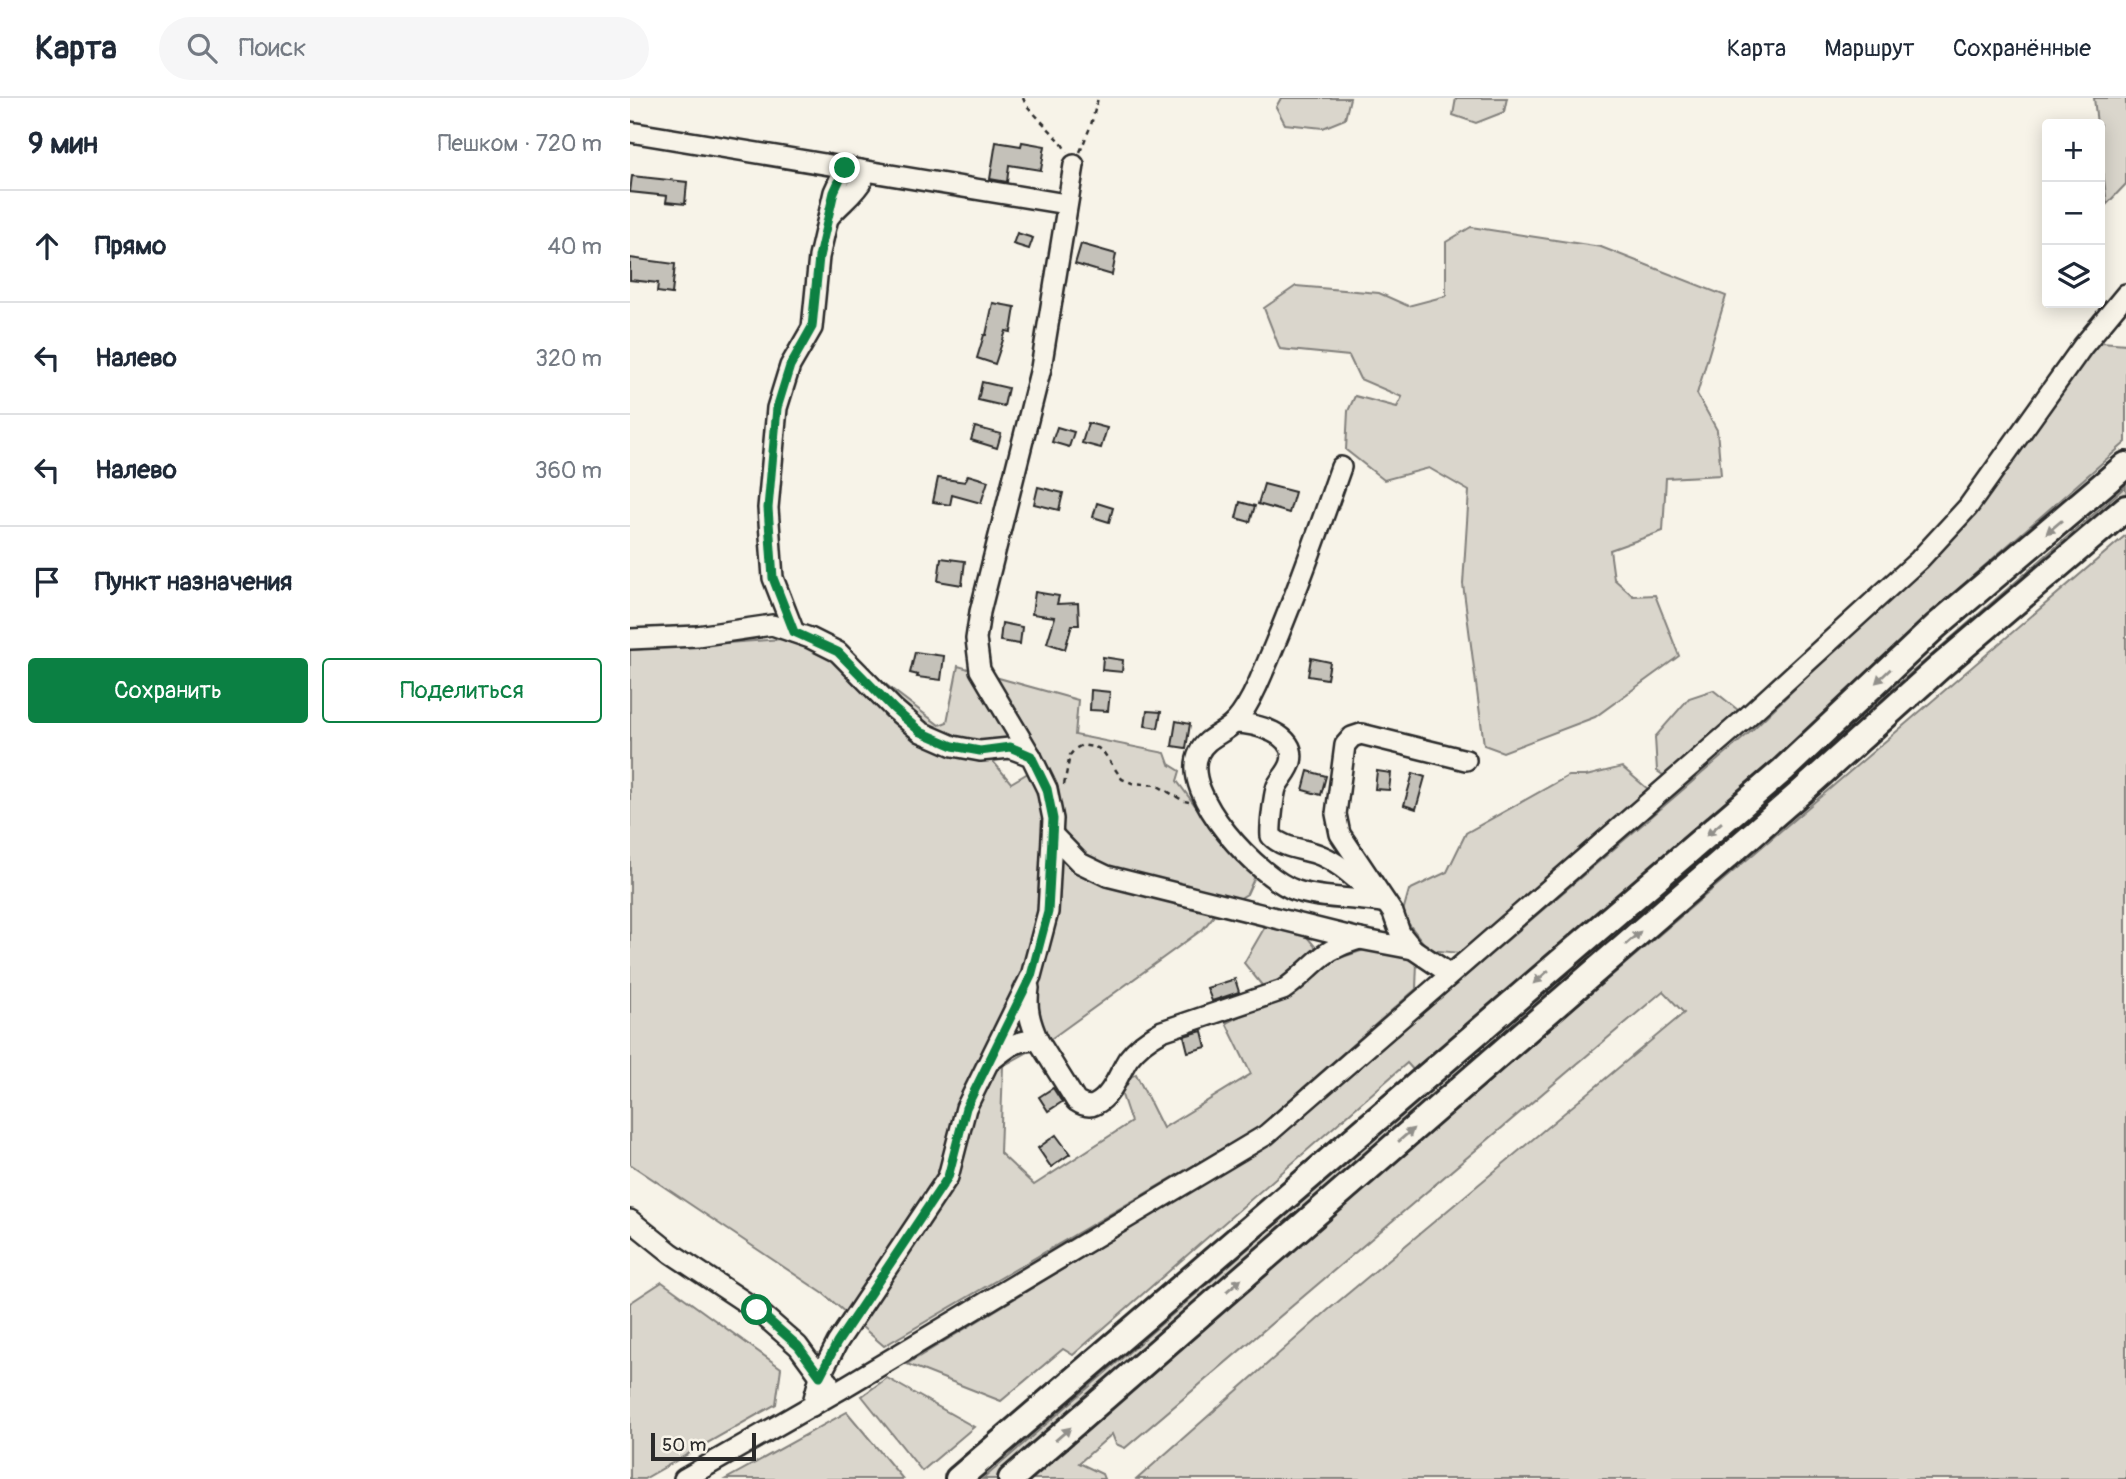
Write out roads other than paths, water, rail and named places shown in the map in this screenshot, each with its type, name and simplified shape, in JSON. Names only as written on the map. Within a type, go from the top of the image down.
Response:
[{"type":"main road","points":[[958,1479],[1783,770],[1936,626],[2126,465]]},
{"type":"main road","points":[[1011,1479],[1791,801],[1941,666],[2126,508]]},
{"type":"street","points":[[630,132],[1066,204]]},
{"type":"street","points":[[1074,165],[1041,368],[980,612],[976,639],[980,670],[1031,756],[1047,789],[1053,819],[1048,912],[1031,976],[1027,1002],[1029,1021],[1076,1101],[1086,1106],[1096,1105],[1107,1094],[1130,1057],[1149,1038],[1162,1031],[1283,990],[1323,956],[1360,939]]},
{"type":"street","points":[[794,632],[773,578],[768,508],[777,408],[790,366],[812,327],[819,257],[834,192],[853,169]]},
{"type":"street","points":[[684,1479],[841,1389],[1266,1135],[1747,717],[1919,560],[1968,507],[2083,346],[2123,305]]},
{"type":"street","points":[[1340,467],[1297,592],[1256,689],[1234,723],[1213,736],[1199,751],[1195,767],[1198,786],[1206,804],[1240,846],[1277,882],[1326,898],[1363,898],[1386,904]]},
{"type":"street","points":[[630,639],[697,636],[772,625],[838,652],[894,709],[921,732],[953,746],[980,751],[1010,747],[1031,756]]},
{"type":"street","points":[[1234,723],[1246,723],[1278,735],[1292,751],[1291,762],[1276,786],[1271,835],[1277,841],[1298,850],[1318,854],[1335,862],[1386,904]]},
{"type":"street","points":[[1450,974],[1413,949],[1400,933],[1394,913],[1340,834],[1336,814],[1345,745],[1352,737],[1360,734],[1466,760]]},
{"type":"street","points":[[1053,835],[1080,863],[1107,876],[1360,939],[1413,949]]},
{"type":"street","points":[[811,1406],[820,1376],[837,1343],[948,1177],[966,1108],[1031,976]]},
{"type":"street","points":[[989,1063],[1007,1047],[1021,1040],[1038,1040]]},
{"type":"street","points":[[630,1220],[671,1253],[757,1310],[798,1346],[820,1376],[841,1389]]}]
